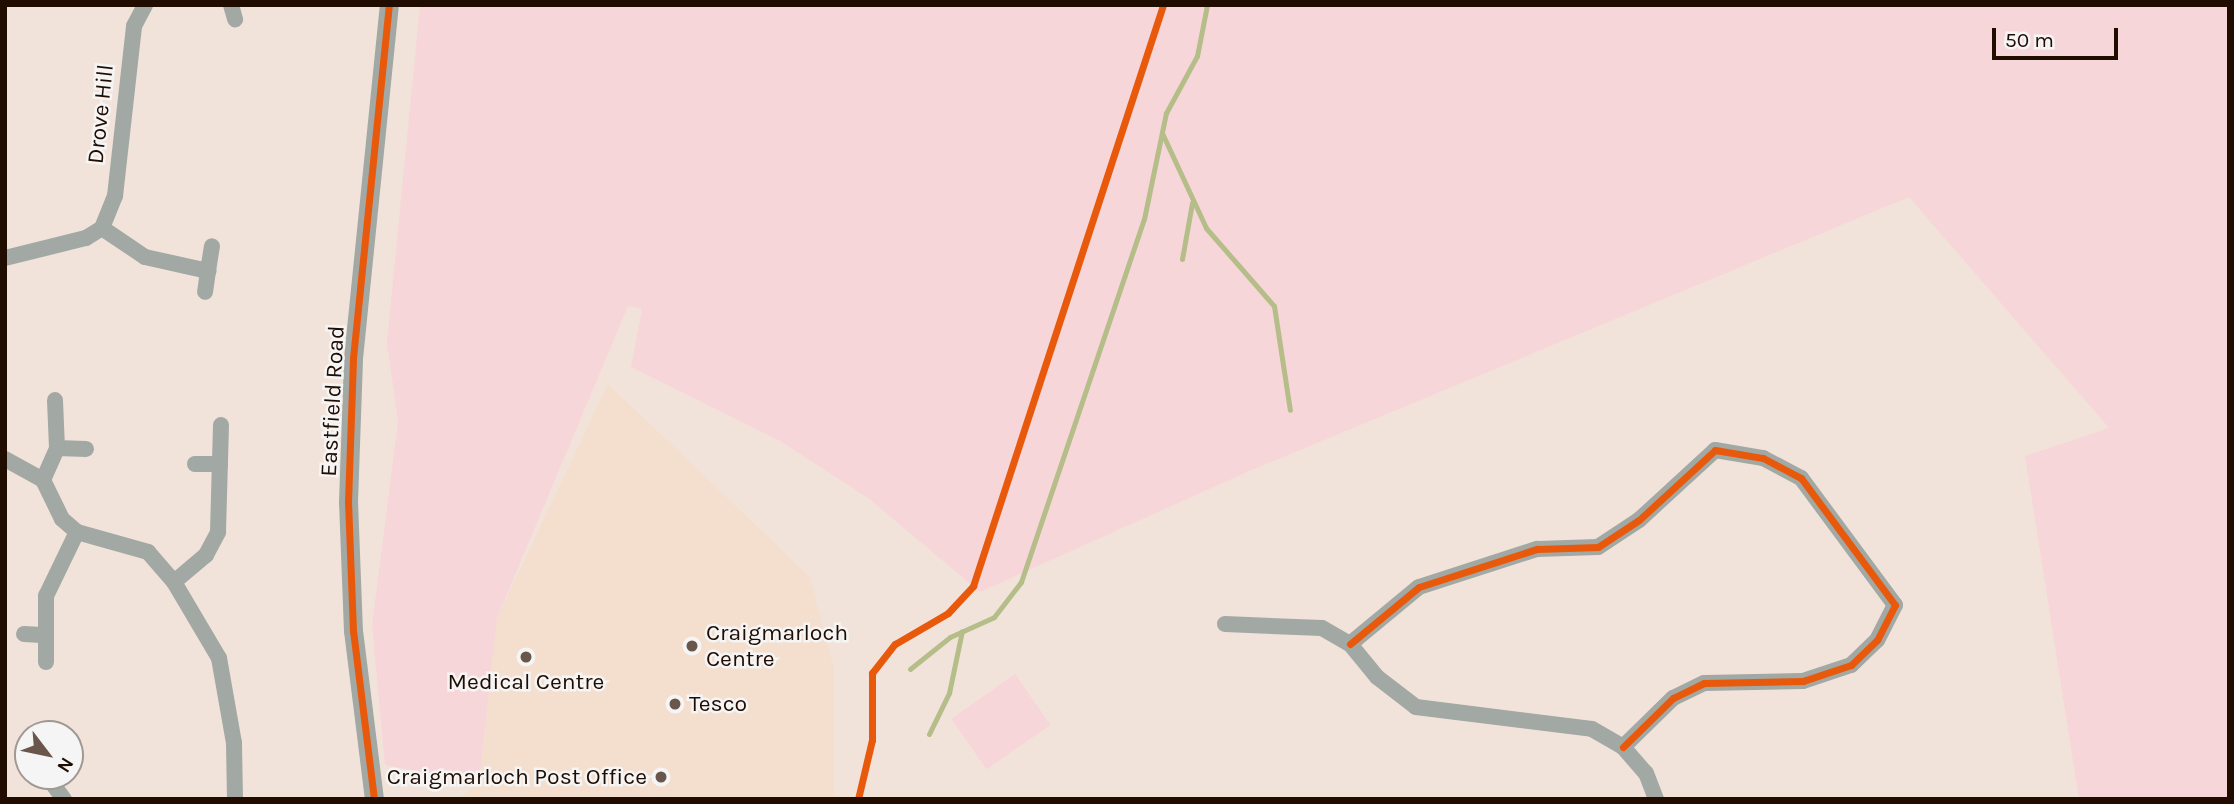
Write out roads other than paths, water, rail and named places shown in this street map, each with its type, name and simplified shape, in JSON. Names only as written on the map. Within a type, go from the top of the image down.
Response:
[{"type":"street","name":"Drove Hill","points":[[102,228],[115,197],[134,26],[145,5]]},
{"type":"street","name":"Eastfield Road","points":[[374,799],[353,631],[348,491],[352,358],[389,5]]},
{"type":"street","points":[[5,258],[86,238],[102,228],[145,257],[208,271]]},
{"type":"street","points":[[205,292],[212,246]]},
{"type":"street","points":[[55,400],[57,448],[43,480],[50,502],[77,531],[148,552],[174,583],[219,659],[234,743],[235,799]]},
{"type":"street","points":[[174,583],[206,555],[218,532],[221,425]]},
{"type":"street","points":[[57,448],[86,449]]},
{"type":"street","points":[[1350,644],[1419,587],[1537,549],[1598,547],[1639,520],[1714,450],[1763,458],[1801,478],[1895,605],[1877,640],[1852,665],[1804,681],[1704,683],[1673,698],[1623,747]]},
{"type":"street","points":[[5,459],[43,480]]},
{"type":"street","points":[[195,464],[220,464]]},
{"type":"street","points":[[46,663],[46,596],[77,531]]},
{"type":"street","points":[[1225,624],[1322,628],[1350,644],[1377,677],[1416,707],[1592,729],[1623,747],[1646,773],[1656,799]]},
{"type":"street","points":[[24,635],[46,635]]},
{"type":"waterway","points":[[910,669],[950,637],[994,617],[1021,582],[1144,219],[1166,113],[1197,56],[1207,5]]},
{"type":"waterway","points":[[1162,133],[1206,228],[1274,306],[1290,410]]},
{"type":"waterway","points":[[1182,259],[1192,203]]},
{"type":"waterway","points":[[929,734],[949,693],[962,631]]},
{"type":"place","name":"Craigmarloch Centre","points":[[692,646]]},
{"type":"place","name":"Medical Centre","points":[[526,657]]},
{"type":"place","name":"Tesco","points":[[675,704]]},
{"type":"place","name":"Craigmarloch Post Office","points":[[661,777]]}]
